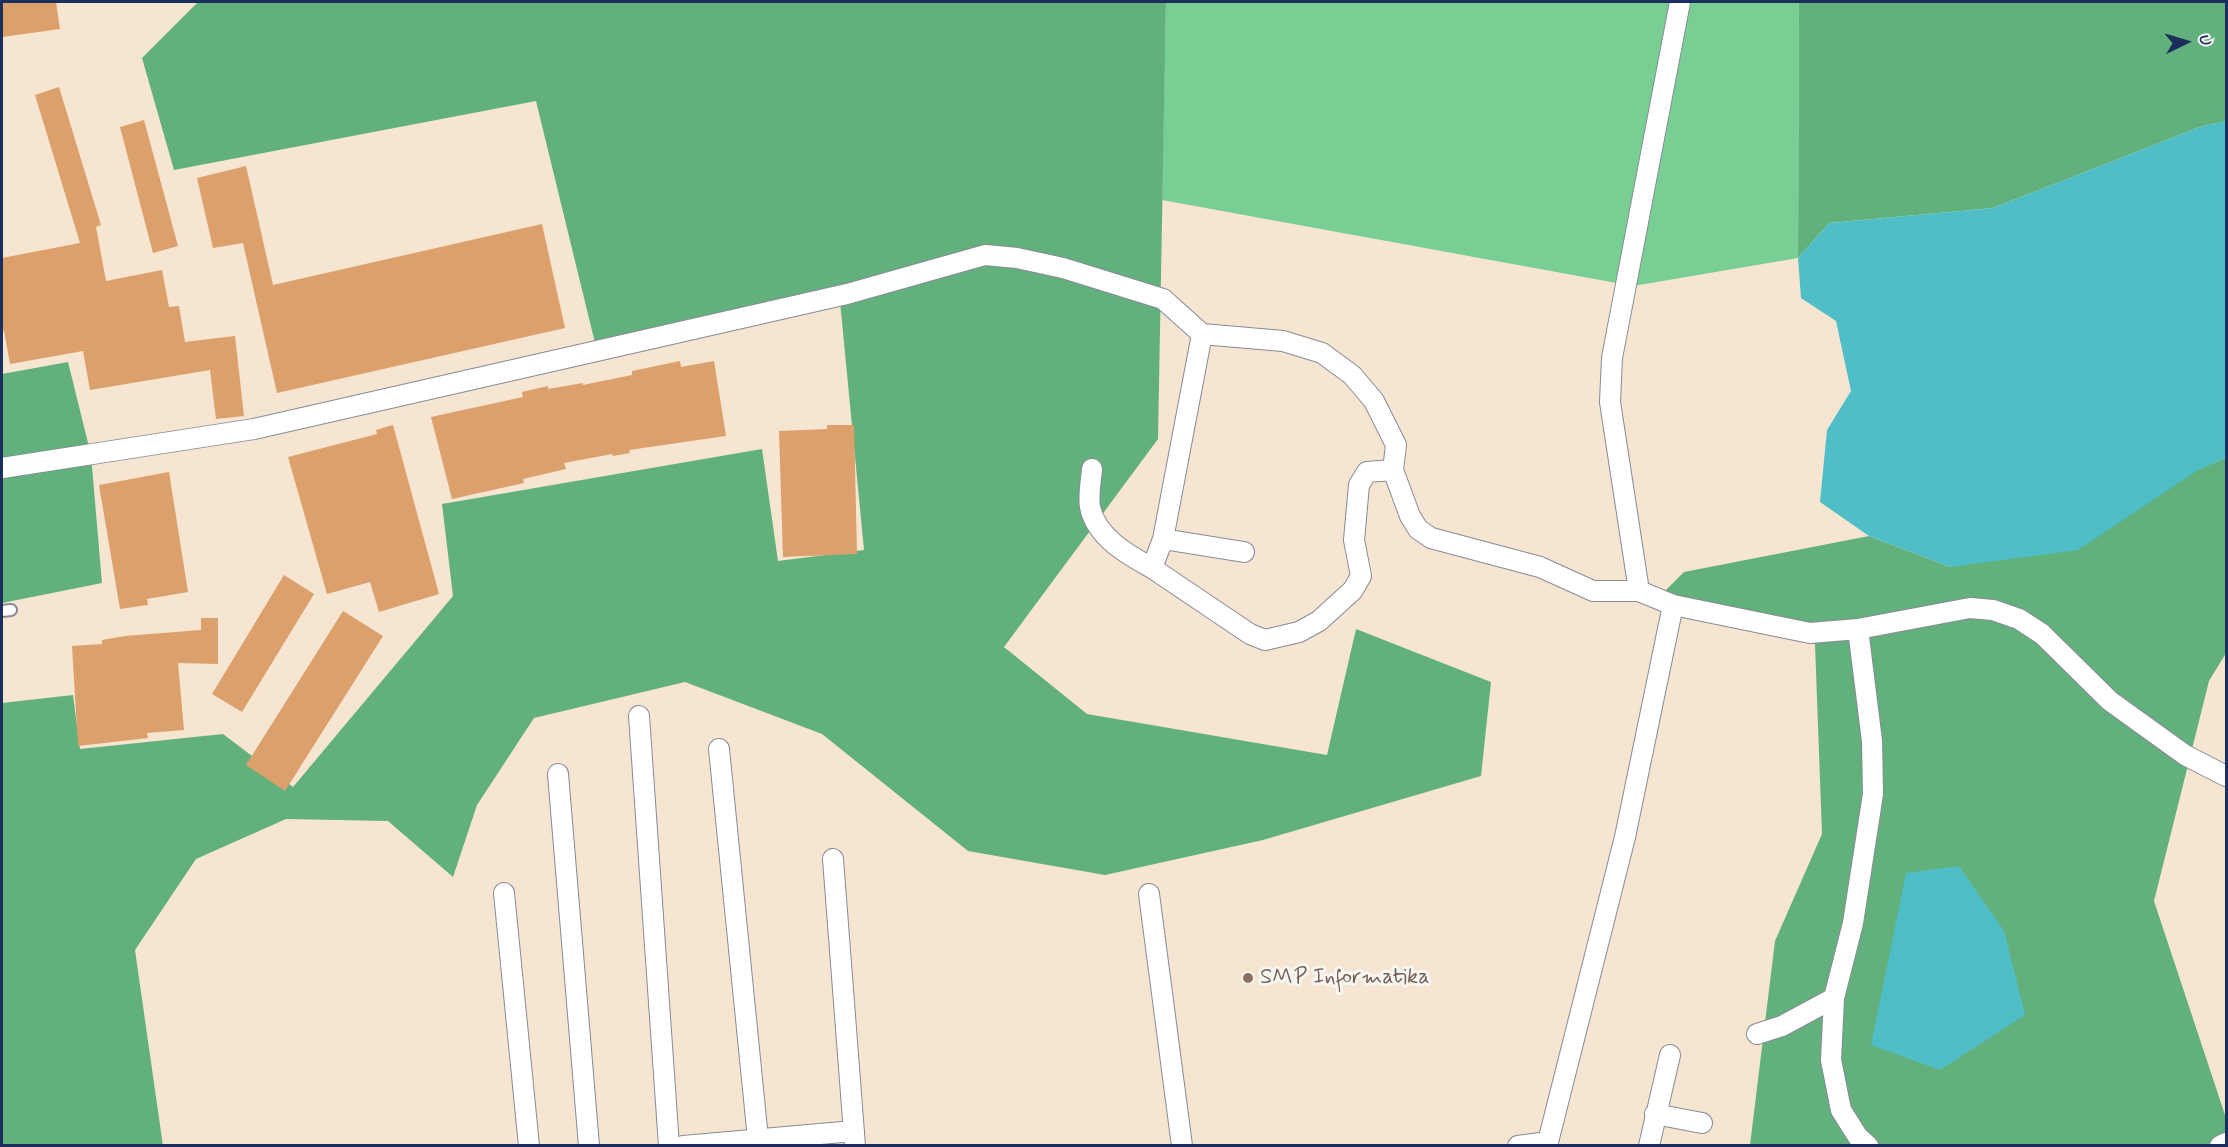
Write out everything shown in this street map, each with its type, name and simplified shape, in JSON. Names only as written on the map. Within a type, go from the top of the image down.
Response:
[{"type":"street","points":[[1639,591],[1610,402],[1612,358],[1680,2]]},
{"type":"street","points":[[2,468],[254,429],[847,294],[986,255],[1017,258],[1063,268],[1162,299],[1202,334],[1283,341],[1322,353],[1352,375],[1374,401],[1396,445],[1394,470],[1410,516],[1418,529],[1431,538],[1540,567],[1593,591],[1639,591],[1673,605],[1810,633],[1858,629],[1970,608],[1993,610],[2019,619],[2042,634],[2110,701],[2185,755],[2226,776]]},
{"type":"street","points":[[1152,568],[1164,539],[1202,334]]},
{"type":"street","points":[[1092,469],[1090,507],[1109,541],[1250,634],[1265,640],[1299,632],[1319,621],[1353,590],[1361,576],[1354,540],[1359,485],[1367,472],[1394,470]]},
{"type":"street","points":[[1164,539],[1244,552]]},
{"type":"street","points":[[1518,1146],[1548,1144],[1624,837],[1673,605]]},
{"type":"street","points":[[1858,629],[1872,741],[1873,794],[1853,923],[1834,999],[1831,1060],[1841,1110],[1858,1137],[1868,1146]]},
{"type":"street","points":[[639,716],[669,1146]]},
{"type":"street","points":[[719,749],[758,1139]]},
{"type":"street","points":[[558,774],[589,1146]]},
{"type":"street","points":[[683,1146],[758,1139],[854,1138],[833,859]]},
{"type":"street","points":[[504,893],[529,1146]]},
{"type":"street","points":[[1149,894],[1182,1146]]},
{"type":"street","points":[[1757,1034],[1782,1026],[1834,999]]},
{"type":"street","points":[[1649,1146],[1670,1055]]},
{"type":"street","points":[[1655,1114],[1702,1123]]},
{"type":"street","points":[[2220,1146],[2226,1143]]},
{"type":"green space","points":[[198,2],[1166,2],[1158,439],[1004,647],[1087,714],[1327,755],[1356,629],[1491,682],[1481,776],[1263,840],[1105,875],[968,851],[822,734],[685,682],[534,718],[477,805],[453,877],[388,821],[286,819],[196,859],[135,950],[163,1146],[2,1145],[2,703],[73,695],[80,749],[223,734],[293,787],[453,596],[442,504],[762,449],[778,561],[864,550],[839,291],[595,343],[536,101],[174,170],[142,58]]},
{"type":"green space","points":[[1166,2],[1799,2],[1798,258],[1633,286],[1162,200]]},
{"type":"green space","points":[[1799,2],[2226,2],[2226,121],[2200,127],[1993,208],[1829,223],[1798,258]]},
{"type":"green space","points":[[68,362],[91,455],[102,583],[2,603],[2,374]]},
{"type":"green space","points":[[2226,458],[2226,653],[2209,681],[2154,901],[2226,1118],[2226,1145],[1750,1145],[1775,941],[1822,834],[1815,644],[1651,605],[1684,572],[1869,536],[1950,567]]},
{"type":"water","points":[[2226,121],[2226,458],[2198,470],[2078,550],[1950,567],[1869,536],[1820,502],[1827,430],[1851,391],[1836,321],[1801,298],[1798,258],[1829,223],[1993,208],[2200,127]]},
{"type":"water","points":[[1959,866],[2004,931],[2025,1015],[1940,1070],[1871,1045],[1906,873]]},
{"type":"building","points":[[2,2],[56,2],[60,29],[2,37]]},
{"type":"building","points":[[59,87],[101,225],[96,227],[106,281],[162,270],[169,307],[179,306],[185,342],[235,336],[244,416],[216,419],[210,370],[90,390],[83,351],[10,364],[4,331],[2,331],[2,258],[80,243],[35,95]]},
{"type":"building","points":[[144,120],[178,246],[153,253],[120,127]]},
{"type":"building","points":[[246,166],[273,285],[542,224],[565,328],[277,393],[243,243],[213,248],[197,178]]},
{"type":"building","points":[[680,361],[681,367],[714,361],[726,436],[629,450],[630,453],[564,463],[566,469],[523,479],[524,483],[452,499],[431,417],[523,397],[522,392],[548,386],[548,389],[583,383],[583,385],[632,375],[632,371]]},
{"type":"building","points":[[393,425],[439,594],[379,612],[370,582],[327,594],[288,457],[377,434],[376,430]]},
{"type":"building","points":[[827,425],[854,425],[857,554],[783,557],[779,431],[827,429]]},
{"type":"building","points":[[169,472],[188,592],[147,599],[148,605],[120,609],[99,485]]},
{"type":"building","points":[[284,575],[314,594],[242,712],[212,694]]},
{"type":"building","points":[[343,611],[383,636],[285,791],[246,765]]},
{"type":"building","points":[[201,618],[218,618],[218,664],[178,663],[184,730],[147,733],[148,738],[78,746],[72,646],[102,644],[102,640],[125,636],[201,630]]},
{"type":"place","name":"SMP Informatika","points":[[1248,978]]}]
